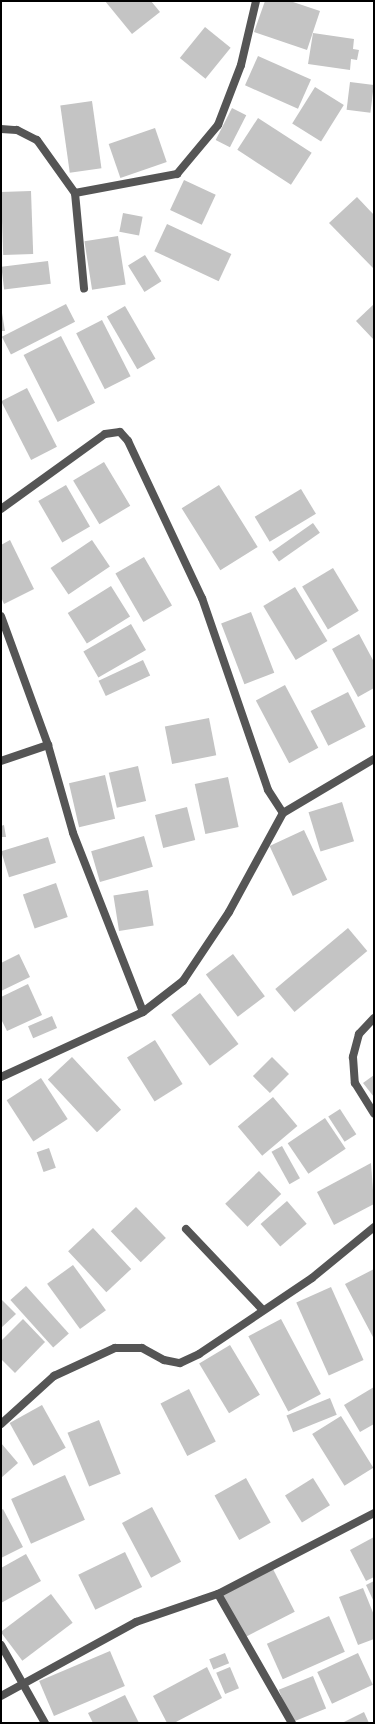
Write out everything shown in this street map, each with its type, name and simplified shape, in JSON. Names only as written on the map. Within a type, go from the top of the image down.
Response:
[{"type":"street","points":[[75,193],[177,174],[218,125],[241,65],[256,1]]},
{"type":"street","points":[[1,129],[17,130],[37,140],[75,193],[84,289]]},
{"type":"street","points":[[1,509],[105,434],[120,432],[128,441],[202,598],[268,790],[283,813]]},
{"type":"street","points":[[1,616],[48,745],[73,833],[144,1012]]},
{"type":"street","points":[[1,761],[48,745]]},
{"type":"street","points":[[1,1077],[144,1012],[183,981],[229,912],[283,813],[374,759]]},
{"type":"street","points":[[374,1018],[359,1034],[353,1057],[355,1083],[374,1113]]},
{"type":"street","points":[[1,1424],[54,1376],[90,1358],[115,1348],[142,1348],[164,1360],[180,1362],[199,1354],[262,1309],[312,1278],[374,1228]]},
{"type":"street","points":[[186,1229],[262,1309]]},
{"type":"street","points":[[1,1696],[24,1685],[136,1622],[218,1594],[374,1513]]},
{"type":"street","points":[[218,1594],[292,1723]]},
{"type":"street","points":[[1,1644],[45,1723]]},
{"type":"building","points":[[105,1],[151,1],[160,12],[132,34]]},
{"type":"building","points":[[265,1],[290,1],[320,11],[307,50],[254,32]]},
{"type":"building","points":[[205,27],[231,48],[205,79],[180,58]]},
{"type":"building","points":[[313,33],[354,39],[353,49],[359,50],[357,60],[351,59],[350,70],[308,64]]},
{"type":"building","points":[[258,56],[311,80],[298,109],[245,85]]},
{"type":"building","points":[[350,82],[374,85],[370,113],[347,110]]},
{"type":"building","points":[[315,87],[344,105],[321,141],[292,123]]},
{"type":"building","points":[[92,101],[101,168],[70,173],[60,105]]},
{"type":"building","points":[[232,108],[246,115],[230,147],[216,140]]},
{"type":"building","points":[[258,118],[312,153],[291,185],[237,150]]},
{"type":"building","points":[[155,128],[167,162],[120,178],[109,144]]},
{"type":"building","points":[[184,180],[216,195],[202,225],[170,210]]},
{"type":"building","points":[[31,191],[33,254],[3,255],[1,192]]},
{"type":"building","points":[[357,197],[374,215],[374,269],[329,223]]},
{"type":"building","points":[[123,213],[143,217],[139,235],[119,232]]},
{"type":"building","points":[[167,224],[231,254],[219,281],[154,251]]},
{"type":"building","points":[[118,236],[126,284],[92,290],[84,241]]},
{"type":"building","points":[[145,255],[161,281],[144,292],[128,266]]},
{"type":"building","points":[[48,261],[51,284],[4,290],[1,267]]},
{"type":"building","points":[[66,304],[75,322],[11,355],[2,337]]},
{"type":"building","points":[[374,304],[374,340],[356,321]]},
{"type":"building","points":[[125,306],[156,359],[137,369],[107,316]]},
{"type":"building","points":[[1,307],[5,331],[1,331]]},
{"type":"building","points":[[102,320],[131,376],[105,389],[76,333]]},
{"type":"building","points":[[61,336],[95,403],[58,422],[24,355]]},
{"type":"building","points":[[27,388],[57,447],[31,460],[1,401]]},
{"type":"building","points":[[104,462],[130,506],[99,524],[73,481]]},
{"type":"building","points":[[66,485],[90,527],[62,543],[38,501]]},
{"type":"building","points":[[219,485],[258,547],[220,570],[182,508]]},
{"type":"building","points":[[301,489],[316,514],[270,542],[255,517]]},
{"type":"building","points":[[313,523],[320,533],[279,562],[272,552]]},
{"type":"building","points":[[10,540],[34,589],[4,604],[1,597],[1,545]]},
{"type":"building","points":[[92,540],[110,567],[68,594],[51,568]]},
{"type":"building","points":[[144,557],[172,605],[143,622],[115,574]]},
{"type":"building","points":[[333,568],[359,611],[328,629],[302,587]]},
{"type":"building","points":[[111,586],[130,617],[87,644],[68,613]]},
{"type":"building","points":[[295,587],[327,641],[296,660],[263,606]]},
{"type":"building","points":[[251,612],[274,673],[244,684],[221,623]]},
{"type":"building","points":[[131,624],[146,650],[98,677],[83,652]]},
{"type":"building","points":[[359,634],[374,662],[374,688],[358,697],[332,649]]},
{"type":"building","points":[[143,660],[150,675],[106,696],[99,681]]},
{"type":"building","points":[[285,685],[318,748],[289,763],[256,700]]},
{"type":"building","points":[[348,692],[366,727],[328,746],[311,711]]},
{"type":"building","points":[[209,718],[216,755],[172,764],[165,727]]},
{"type":"building","points":[[138,766],[146,801],[117,808],[109,773]]},
{"type":"building","points":[[105,775],[115,819],[79,827],[69,783]]},
{"type":"building","points":[[228,777],[239,827],[205,834],[195,784]]},
{"type":"building","points":[[342,802],[354,841],[321,851],[309,812]]},
{"type":"building","points":[[187,807],[195,840],[163,848],[155,815]]},
{"type":"building","points":[[4,825],[6,837],[1,837],[1,826]]},
{"type":"building","points":[[304,830],[327,880],[293,896],[270,846]]},
{"type":"building","points":[[144,836],[153,867],[100,882],[91,851]]},
{"type":"building","points":[[48,837],[56,863],[9,877],[1,851]]},
{"type":"building","points":[[56,883],[68,917],[35,928],[23,894]]},
{"type":"building","points":[[148,890],[154,926],[119,931],[113,895]]},
{"type":"building","points":[[348,928],[367,951],[295,1012],[275,989]]},
{"type":"building","points":[[19,954],[30,977],[1,991],[1,963]]},
{"type":"building","points":[[233,954],[265,996],[238,1017],[206,974]]},
{"type":"building","points":[[28,984],[42,1015],[7,1031],[1,1019],[1,997]]},
{"type":"building","points":[[200,993],[239,1044],[210,1066],[171,1015]]},
{"type":"building","points":[[52,1016],[57,1028],[33,1038],[28,1026]]},
{"type":"building","points":[[155,1040],[183,1084],[155,1102],[127,1057]]},
{"type":"building","points":[[72,1057],[121,1110],[97,1132],[48,1080]]},
{"type":"building","points":[[272,1057],[289,1074],[270,1093],[253,1076]]},
{"type":"building","points":[[374,1075],[374,1097],[363,1083]]},
{"type":"building","points":[[41,1078],[68,1119],[33,1141],[7,1100]]},
{"type":"building","points":[[273,1097],[297,1126],[262,1156],[238,1127]]},
{"type":"building","points":[[340,1109],[356,1134],[345,1142],[328,1117]]},
{"type":"building","points":[[325,1118],[346,1149],[308,1174],[288,1143]]},
{"type":"building","points":[[282,1146],[300,1178],[289,1184],[272,1152]]},
{"type":"building","points":[[49,1148],[56,1168],[44,1172],[37,1152]]},
{"type":"building","points":[[371,1163],[374,1204],[334,1225],[317,1192]]},
{"type":"building","points":[[259,1171],[281,1194],[247,1227],[225,1204]]},
{"type":"building","points":[[287,1201],[307,1224],[280,1247],[261,1224]]},
{"type":"building","points":[[136,1207],[166,1238],[141,1262],[111,1231]]},
{"type":"building","points":[[93,1228],[131,1269],[106,1292],[68,1251]]},
{"type":"building","points":[[73,1265],[106,1310],[80,1329],[47,1284]]},
{"type":"building","points":[[374,1269],[374,1339],[345,1284]]},
{"type":"building","points":[[26,1286],[69,1334],[53,1348],[10,1300]]},
{"type":"building","points":[[331,1287],[364,1360],[329,1376],[296,1302]]},
{"type":"building","points":[[1,1299],[16,1314],[1,1328]]},
{"type":"building","points":[[23,1319],[45,1342],[15,1373],[1,1359],[1,1341]]},
{"type":"building","points":[[281,1319],[321,1394],[288,1411],[248,1336]]},
{"type":"building","points":[[230,1345],[260,1395],[229,1413],[199,1364]]},
{"type":"building","points":[[374,1387],[374,1424],[360,1432],[344,1405]]},
{"type":"building","points":[[189,1389],[216,1442],[187,1456],[160,1404]]},
{"type":"building","points":[[330,1398],[337,1415],[293,1432],[286,1416]]},
{"type":"building","points":[[42,1405],[66,1448],[33,1466],[10,1423]]},
{"type":"building","points":[[341,1416],[373,1468],[344,1486],[312,1434]]},
{"type":"building","points":[[99,1420],[121,1474],[89,1487],[67,1433]]},
{"type":"building","points":[[1,1443],[18,1463],[1,1478]]},
{"type":"building","points":[[65,1475],[85,1520],[31,1544],[11,1499]]},
{"type":"building","points":[[246,1478],[271,1523],[239,1540],[215,1495]]},
{"type":"building","points":[[313,1478],[330,1505],[302,1523],[285,1495]]},
{"type":"building","points":[[152,1507],[181,1562],[151,1578],[122,1523]]},
{"type":"building","points":[[3,1509],[23,1547],[1,1558],[1,1510]]},
{"type":"building","points":[[374,1537],[374,1577],[366,1581],[350,1550]]},
{"type":"building","points":[[125,1552],[142,1587],[95,1610],[78,1575]]},
{"type":"building","points":[[26,1554],[41,1581],[1,1603],[1,1568]]},
{"type":"building","points":[[273,1569],[295,1612],[244,1638],[222,1595]]},
{"type":"building","points":[[374,1581],[374,1602],[366,1585]]},
{"type":"building","points":[[363,1588],[374,1615],[374,1639],[358,1645],[339,1597]]},
{"type":"building","points":[[51,1594],[73,1623],[22,1661],[1,1632]]},
{"type":"building","points":[[329,1616],[345,1652],[283,1679],[267,1644]]},
{"type":"building","points":[[110,1651],[125,1686],[54,1716],[39,1681]]},
{"type":"building","points":[[225,1653],[229,1663],[213,1670],[209,1659]]},
{"type":"building","points":[[358,1653],[373,1685],[332,1704],[317,1672]]},
{"type":"building","points":[[207,1667],[222,1698],[174,1723],[167,1723],[153,1696]]},
{"type":"building","points":[[230,1667],[239,1688],[225,1694],[216,1673]]},
{"type":"building","points":[[313,1676],[326,1708],[292,1722],[279,1690]]},
{"type":"building","points":[[125,1695],[139,1723],[93,1723],[88,1713]]},
{"type":"building","points":[[364,1712],[369,1723],[342,1723]]}]
